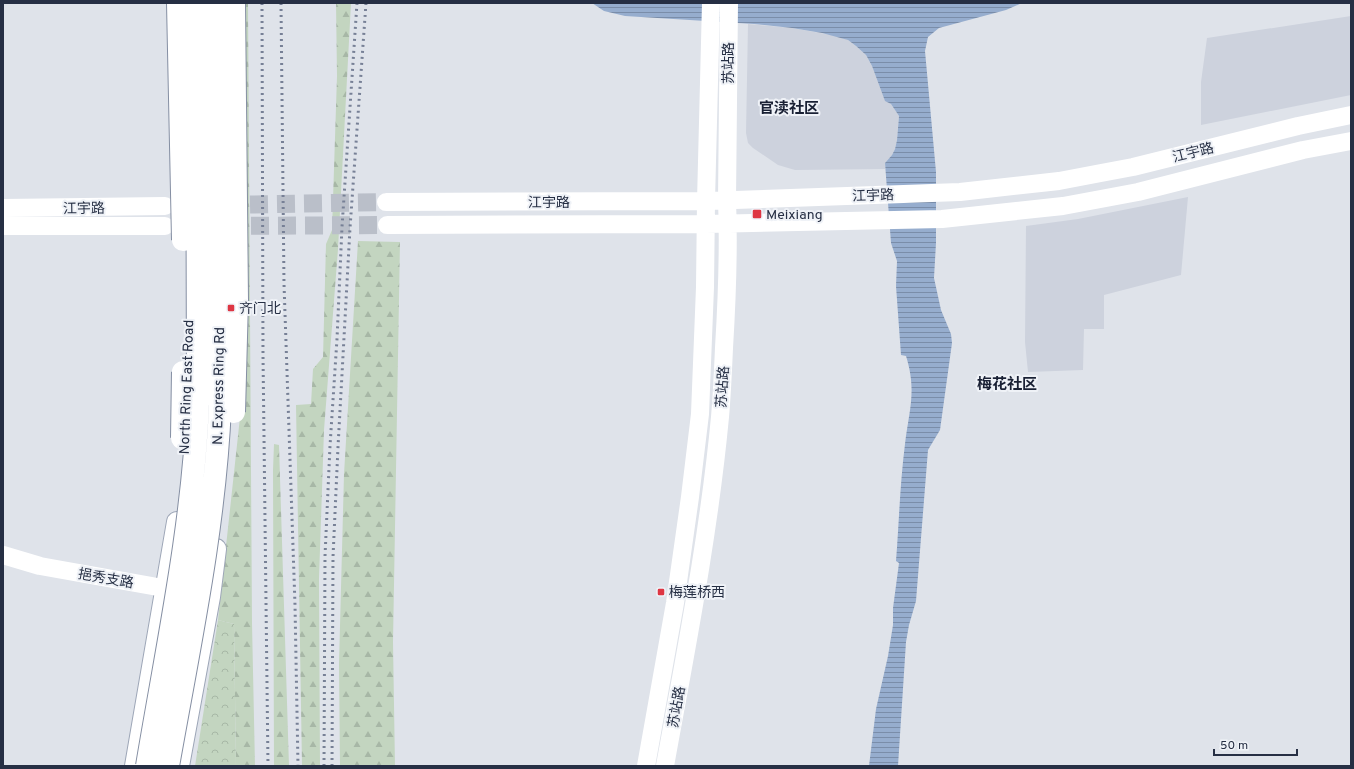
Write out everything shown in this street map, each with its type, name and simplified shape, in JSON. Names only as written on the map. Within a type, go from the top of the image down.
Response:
[{"type":"highway","points":[[178,3],[184,316],[181,453],[193,564]]},
{"type":"highway","name":"N. Express Ring Rd","points":[[168,766],[193,564],[194,466],[198,404],[197,3]]},
{"type":"highway","name":"N. Express Ring Rd","points":[[147,766],[193,564],[219,436],[218,3]]},
{"type":"highway","points":[[193,564],[234,420],[237,292],[234,3]]},
{"type":"main road","name":"North Ring East Road","points":[[134,766],[177,525],[183,477],[187,404],[189,304],[184,3]]},
{"type":"main road","points":[[179,766],[210,596],[220,523],[230,406],[231,299],[229,3]]},
{"type":"main road","name":"苏站路","points":[[646,766],[675,603],[696,454],[700,414],[706,288],[706,201],[711,3]]},
{"type":"main road","name":"苏站路","points":[[665,766],[701,563],[717,441],[726,314],[729,3]]},
{"type":"main road","name":"江宇路","points":[[386,202],[706,201],[960,192],[1059,181],[1133,167],[1298,126],[1351,115]]},
{"type":"main road","name":"江宇路","points":[[387,226],[706,224],[942,219],[1062,206],[1138,192],[1303,150],[1351,141]]},
{"type":"main road","name":"江宇路","points":[[3,208],[165,206]]},
{"type":"main road","name":"江宇路","points":[[3,226],[165,226]]},
{"type":"main road","name":"挹秀支路","points":[[3,555],[40,566],[210,596]]},
{"type":"shaded area","points":[[1351,16],[1351,95],[1201,125],[1201,82],[1207,38]]},
{"type":"shaded area","points":[[748,24],[792,28],[837,36],[848,40],[866,55],[872,66],[885,100],[891,104],[899,116],[895,149],[885,163],[885,169],[795,170],[778,165],[748,143],[746,133]]},
{"type":"shaded area","points":[[1188,197],[1181,275],[1104,295],[1104,329],[1084,329],[1083,370],[1028,372],[1025,342],[1026,226],[1078,219]]},
{"type":"green space","points":[[237,3],[248,3],[252,623],[255,766],[236,766],[234,624],[218,620],[241,408]]},
{"type":"green space","points":[[336,3],[351,3],[338,249],[324,430],[319,579],[320,766],[302,766],[296,405],[311,404],[313,369],[323,357],[326,244],[332,230],[337,76]]},
{"type":"green space","points":[[358,241],[400,242],[393,642],[395,766],[340,766],[339,664],[344,474]]},
{"type":"green space","points":[[274,444],[279,445],[289,766],[274,766]]},
{"type":"green space","points":[[218,620],[234,624],[236,766],[195,766]]},
{"type":"water","points":[[592,3],[1022,3],[1006,10],[939,28],[928,37],[925,51],[936,172],[936,243],[934,278],[941,310],[951,334],[952,343],[940,430],[928,450],[916,601],[906,642],[898,766],[869,766],[876,709],[888,656],[893,625],[893,608],[899,563],[896,561],[902,473],[912,390],[906,356],[901,355],[896,286],[897,261],[891,243],[885,163],[895,149],[899,116],[891,104],[885,101],[872,66],[866,55],[848,40],[822,33],[792,28],[754,24],[625,16],[604,11]]},
{"type":"tunnel","points":[[223,205],[386,202]]},
{"type":"tunnel","points":[[224,226],[387,225]]},
{"type":"railway","points":[[262,3],[263,355],[268,766]]},
{"type":"railway","points":[[281,3],[284,284],[295,605],[298,766]]},
{"type":"railway","points":[[324,766],[325,556],[342,227],[357,3]]},
{"type":"railway","points":[[332,766],[333,557],[350,228],[366,3]]},
{"type":"place","name":"Meixiang","points":[[757,214]]},
{"type":"place","name":"齐门北","points":[[231,308]]},
{"type":"place","name":"梅莲桥西","points":[[661,592]]},
{"type":"district","name":"官渎社区","points":[[789,108]]},
{"type":"district","name":"梅花社区","points":[[1007,384]]}]
